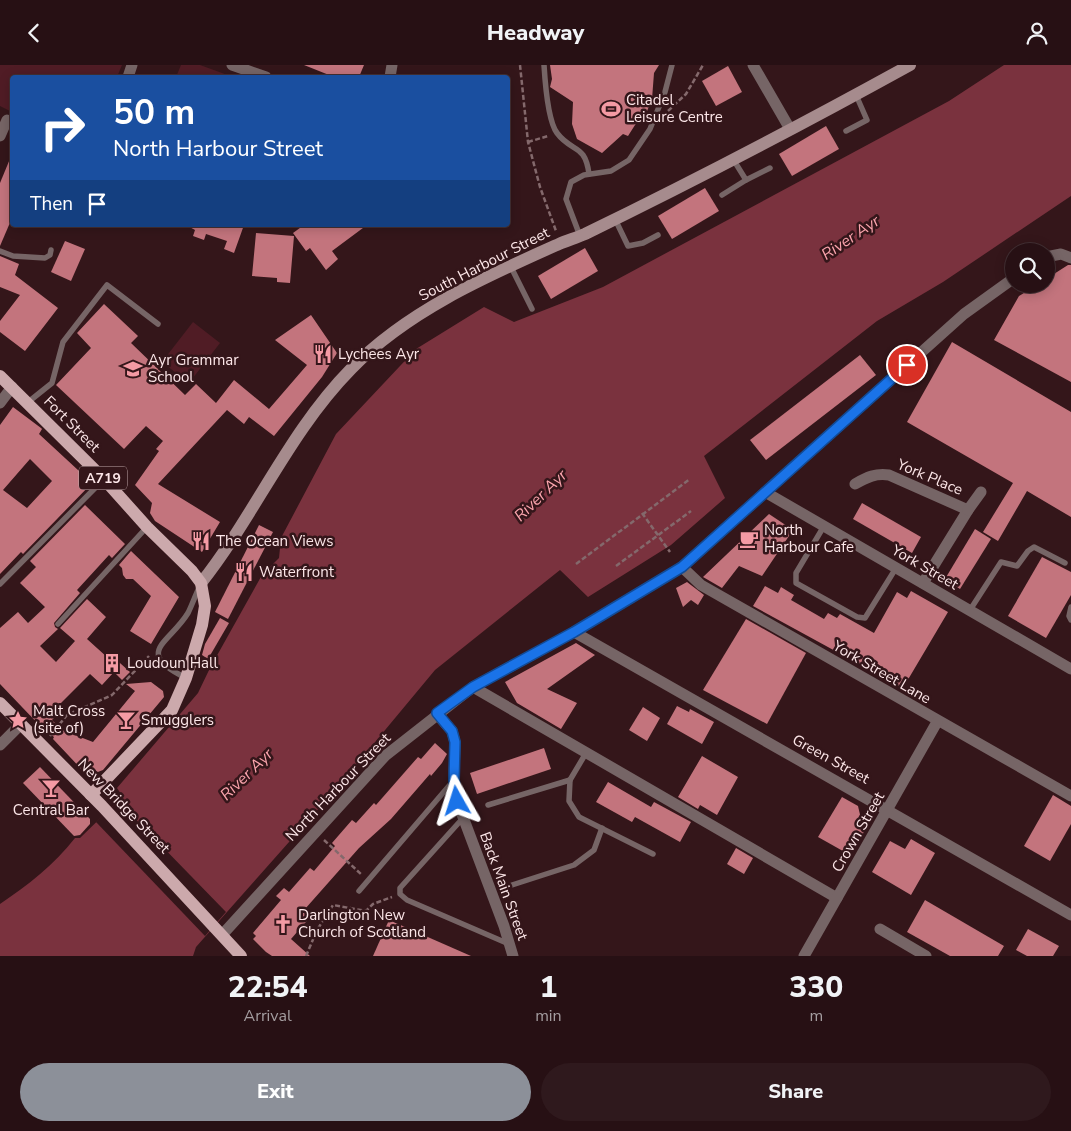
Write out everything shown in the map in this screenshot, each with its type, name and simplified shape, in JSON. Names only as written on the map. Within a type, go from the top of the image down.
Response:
[{"type":"main road","name":"South Harbour Street","points":[[201,583],[227,548],[298,432],[323,398],[352,367],[385,339],[436,304],[615,219],[856,95],[910,65]]},
{"type":"main road","name":"Fort Street","points":[[0,376],[104,479],[147,527],[192,571],[201,583]]},
{"type":"main road","points":[[20,724],[91,795],[172,710],[186,679],[202,625],[205,605],[201,583]]},
{"type":"main road","name":"New Bridge Street","points":[[0,703],[102,806],[241,956]]},
{"type":"street","points":[[232,65],[260,75]]},
{"type":"street","points":[[753,65],[790,129]]},
{"type":"street","points":[[0,136],[6,119]]},
{"type":"street","points":[[1055,255],[1061,254],[1071,258]]},
{"type":"street","name":"North Harbour Street","points":[[219,932],[385,756],[437,713],[473,687],[574,632],[682,567],[964,314],[1005,284]]},
{"type":"street","points":[[0,403],[12,387]]},
{"type":"street","name":"York Place","points":[[855,484],[866,477],[880,473],[889,475],[968,510],[923,583]]},
{"type":"street","name":"York Street","points":[[765,492],[1070,667]]},
{"type":"street","points":[[968,510],[981,492]]},
{"type":"street","name":"York Street Lane","points":[[682,567],[701,585],[937,722],[1071,797]]},
{"type":"street","name":"Green Street","points":[[574,632],[889,809],[1071,915]]},
{"type":"street","points":[[473,687],[837,898]]},
{"type":"street","name":"Back Main Street","points":[[437,713],[452,731],[455,742],[454,780],[457,801],[511,950]]},
{"type":"street","name":"Crown Street","points":[[804,956],[937,722]]},
{"type":"street","points":[[0,745],[20,724]]},
{"type":"street","points":[[880,929],[926,956]]},
{"type":"lane","points":[[544,65],[547,100],[557,133],[582,152],[588,160],[589,174]]},
{"type":"lane","points":[[580,236],[566,199],[571,182],[589,174],[611,171],[629,160],[650,129],[666,92],[672,65]]},
{"type":"lane","points":[[846,131],[867,120],[856,95]]},
{"type":"lane","points":[[733,159],[746,181]]},
{"type":"lane","points":[[722,195],[770,168]]},
{"type":"lane","points":[[615,219],[628,246],[643,243],[658,235]]},
{"type":"lane","points":[[0,251],[13,256],[46,258],[50,255],[50,250]]},
{"type":"lane","points":[[511,267],[532,309]]},
{"type":"lane","points":[[27,403],[52,383],[64,342],[107,285],[158,324]]},
{"type":"lane","points":[[0,584],[104,479]]},
{"type":"lane","points":[[824,526],[796,573],[796,583],[857,617],[865,618],[896,568]]},
{"type":"lane","points":[[58,624],[147,527]]},
{"type":"lane","points":[[970,610],[1001,562],[1017,566],[1028,551],[1034,547],[1065,563]]},
{"type":"lane","points":[[186,679],[160,663],[159,654],[161,645],[188,614],[201,583]]},
{"type":"lane","points":[[1071,607],[1069,616],[1071,620]]},
{"type":"lane","points":[[586,753],[570,780],[569,801],[579,817],[653,853]]},
{"type":"lane","points":[[359,891],[454,780]]},
{"type":"lane","points":[[488,805],[570,780]]},
{"type":"lane","points":[[463,818],[400,888],[400,894],[407,900],[511,950]]},
{"type":"lane","points":[[512,885],[574,865],[594,850],[602,828]]},
{"type":"path","points":[[520,65],[528,142],[540,187],[561,243]]},
{"type":"path","points":[[650,129],[686,94],[703,65]]},
{"type":"path","points":[[528,142],[557,133]]},
{"type":"path","points":[[576,564],[690,479]]},
{"type":"path","points":[[616,566],[691,511]]},
{"type":"path","points":[[642,513],[670,552]]},
{"type":"path","points":[[42,745],[67,715],[112,695],[135,668],[161,645]]},
{"type":"path","points":[[315,832],[368,880]]},
{"type":"path","points":[[306,956],[317,930],[332,905],[366,911],[373,905],[400,894]]},
{"type":"shaded area","points":[[0,65],[122,65],[118,75],[10,75],[10,111],[0,106]]},
{"type":"shaded area","points":[[181,65],[200,65],[228,75],[177,75]]},
{"type":"shaded area","points":[[193,322],[220,343],[189,383],[162,362]]},
{"type":"water","name":"River Ayr","points":[[1004,65],[1071,65],[1071,196],[943,282],[877,321],[704,456],[725,498],[671,545],[588,597],[560,570],[435,670],[336,789],[196,947],[193,956],[0,956],[0,904],[40,874],[75,838],[80,838],[118,801],[121,794],[117,788],[198,693],[262,575],[279,558],[281,538],[336,434],[416,349],[484,307],[514,322],[603,287],[949,101]]},
{"type":"pier","points":[[118,801],[226,912],[205,936],[96,822]]},
{"type":"building","points":[[304,65],[364,65],[360,75],[329,75]]},
{"type":"building","name":"Citadel Leisure Centre","points":[[550,65],[659,65],[654,73],[652,99],[645,116],[642,114],[628,136],[623,134],[602,153],[577,139],[572,124],[573,102],[550,87],[552,79]]},
{"type":"building","points":[[728,66],[742,92],[716,106],[702,81]]},
{"type":"building","points":[[826,126],[839,149],[792,176],[779,154]]},
{"type":"building","points":[[10,159],[10,223],[0,246],[0,183]]},
{"type":"building","points":[[705,188],[719,211],[672,239],[658,216]]},
{"type":"building","points":[[190,227],[243,227],[234,253],[224,249],[227,241],[206,234],[204,240],[193,236],[195,230]]},
{"type":"building","points":[[301,227],[364,227],[332,251],[338,259],[326,270],[310,248],[306,251],[293,233]]},
{"type":"building","points":[[256,233],[294,236],[290,283],[277,282],[277,278],[252,276]]},
{"type":"building","points":[[65,241],[85,249],[71,281],[51,272]]},
{"type":"building","points":[[585,248],[598,271],[551,299],[538,276]]},
{"type":"building","points":[[0,256],[19,264],[15,275],[58,308],[25,351],[0,332],[0,321],[20,295],[0,287]]},
{"type":"building","points":[[1071,265],[1071,382],[994,340],[1019,296],[1024,293],[1055,293],[1055,273]]},
{"type":"building","points":[[104,304],[138,336],[131,343],[185,395],[196,384],[216,403],[234,380],[269,409],[307,365],[275,340],[311,315],[337,353],[322,377],[274,436],[249,417],[244,424],[227,410],[158,484],[220,522],[202,552],[155,521],[150,513],[152,503],[135,485],[159,451],[156,449],[163,441],[146,426],[124,449],[56,385],[91,348],[77,333]]},
{"type":"building","points":[[952,342],[1071,412],[1071,517],[1027,491],[998,541],[983,532],[1013,483],[907,422]]},
{"type":"building","points":[[860,355],[876,375],[766,460],[750,440]]},
{"type":"building","points":[[13,407],[41,428],[39,434],[92,483],[23,554],[21,552],[0,574],[0,425]],"holes":[[[30,459],[52,481],[27,508],[3,490]]]},
{"type":"building","points":[[862,503],[921,537],[912,553],[853,519]]},
{"type":"building","points":[[85,505],[125,544],[112,558],[109,555],[77,590],[80,593],[54,623],[58,629],[40,646],[56,662],[75,641],[60,628],[87,599],[106,617],[87,639],[108,658],[111,655],[130,672],[122,680],[114,672],[102,685],[90,674],[60,704],[61,710],[52,720],[62,730],[93,742],[135,691],[126,684],[151,682],[163,691],[164,697],[103,770],[90,775],[85,773],[53,739],[54,737],[43,729],[0,684],[0,628],[18,612],[28,623],[45,607],[20,583],[36,567],[30,561]]},
{"type":"building","points":[[769,514],[793,530],[762,576],[739,566],[722,588],[703,577]]},
{"type":"building","name":"Waterfront","points":[[259,525],[273,532],[228,619],[215,612]]},
{"type":"building","points":[[975,529],[991,539],[960,589],[945,579]]},
{"type":"building","points":[[131,551],[179,597],[151,644],[130,631],[151,596],[133,579],[126,579],[123,575],[122,568],[119,565]]},
{"type":"building","points":[[1042,557],[1071,572],[1071,595],[1046,638],[1008,616]]},
{"type":"building","points":[[687,582],[704,595],[698,605],[691,600],[683,607],[676,588]]},
{"type":"building","points":[[765,586],[778,593],[781,587],[794,595],[791,600],[824,619],[828,613],[837,618],[840,614],[874,633],[897,592],[907,598],[911,591],[948,612],[903,688],[753,606]]},
{"type":"building","points":[[220,618],[229,623],[208,659],[202,655],[205,644]]},
{"type":"building","points":[[746,619],[806,653],[767,724],[703,690]]},
{"type":"building","points":[[576,643],[595,655],[547,689],[577,703],[561,729],[517,703],[505,682]]},
{"type":"building","points":[[677,706],[689,712],[690,709],[714,722],[702,744],[667,724]]},
{"type":"building","points":[[643,707],[660,718],[647,741],[629,730]]},
{"type":"building","points":[[435,743],[447,754],[442,763],[391,819],[359,848],[305,909],[312,915],[291,939],[310,956],[272,956],[266,952],[253,939],[256,936],[253,933],[281,900],[276,896],[284,888],[289,892],[310,868],[314,871],[335,846],[332,843],[352,820],[356,823],[374,803],[376,805],[418,757],[421,759]]},
{"type":"building","points":[[544,748],[551,769],[477,794],[470,773]]},
{"type":"building","points":[[702,756],[738,777],[717,815],[700,805],[698,809],[678,797]]},
{"type":"building","points":[[40,767],[90,819],[90,824],[80,835],[74,836],[23,783]]},
{"type":"building","points":[[608,782],[651,807],[654,802],[691,822],[680,842],[635,817],[632,822],[596,802]]},
{"type":"building","points":[[1053,795],[1071,806],[1071,824],[1050,861],[1024,846]]},
{"type":"building","points":[[842,797],[858,806],[864,832],[850,855],[818,837]]},
{"type":"building","points":[[911,839],[935,853],[911,895],[872,872],[890,841],[905,849]]},
{"type":"building","points":[[736,848],[753,858],[744,874],[727,864]]},
{"type":"building","points":[[925,900],[1004,946],[998,956],[950,956],[907,932]]},
{"type":"building","points":[[389,920],[471,956],[373,956]]},
{"type":"building","points":[[1028,929],[1059,946],[1053,956],[1027,956],[1016,950]]},
{"type":"place","name":"Citadel Leisure Centre","points":[[611,109]]},
{"type":"place","name":"Lychees Ayr","points":[[323,354]]},
{"type":"place","name":"Ayr Grammar School","points":[[133,369]]},
{"type":"place","name":"North Harbour Cafe","points":[[749,539]]},
{"type":"place","name":"The Ocean Views","points":[[201,541]]},
{"type":"place","name":"Waterfront","points":[[244,572]]},
{"type":"place","name":"Loudoun Hall","points":[[112,663]]},
{"type":"place","name":"Malt Cross (site of)","points":[[18,720]]},
{"type":"place","name":"Smugglers","points":[[126,720]]},
{"type":"place","name":"Central Bar","points":[[51,788]]},
{"type":"place","name":"Darlington New Church of Scotland","points":[[283,924]]},
{"type":"route","points":[[457,801],[454,780],[455,742],[452,731],[437,713],[473,687],[574,632],[682,567],[907,365]]}]
